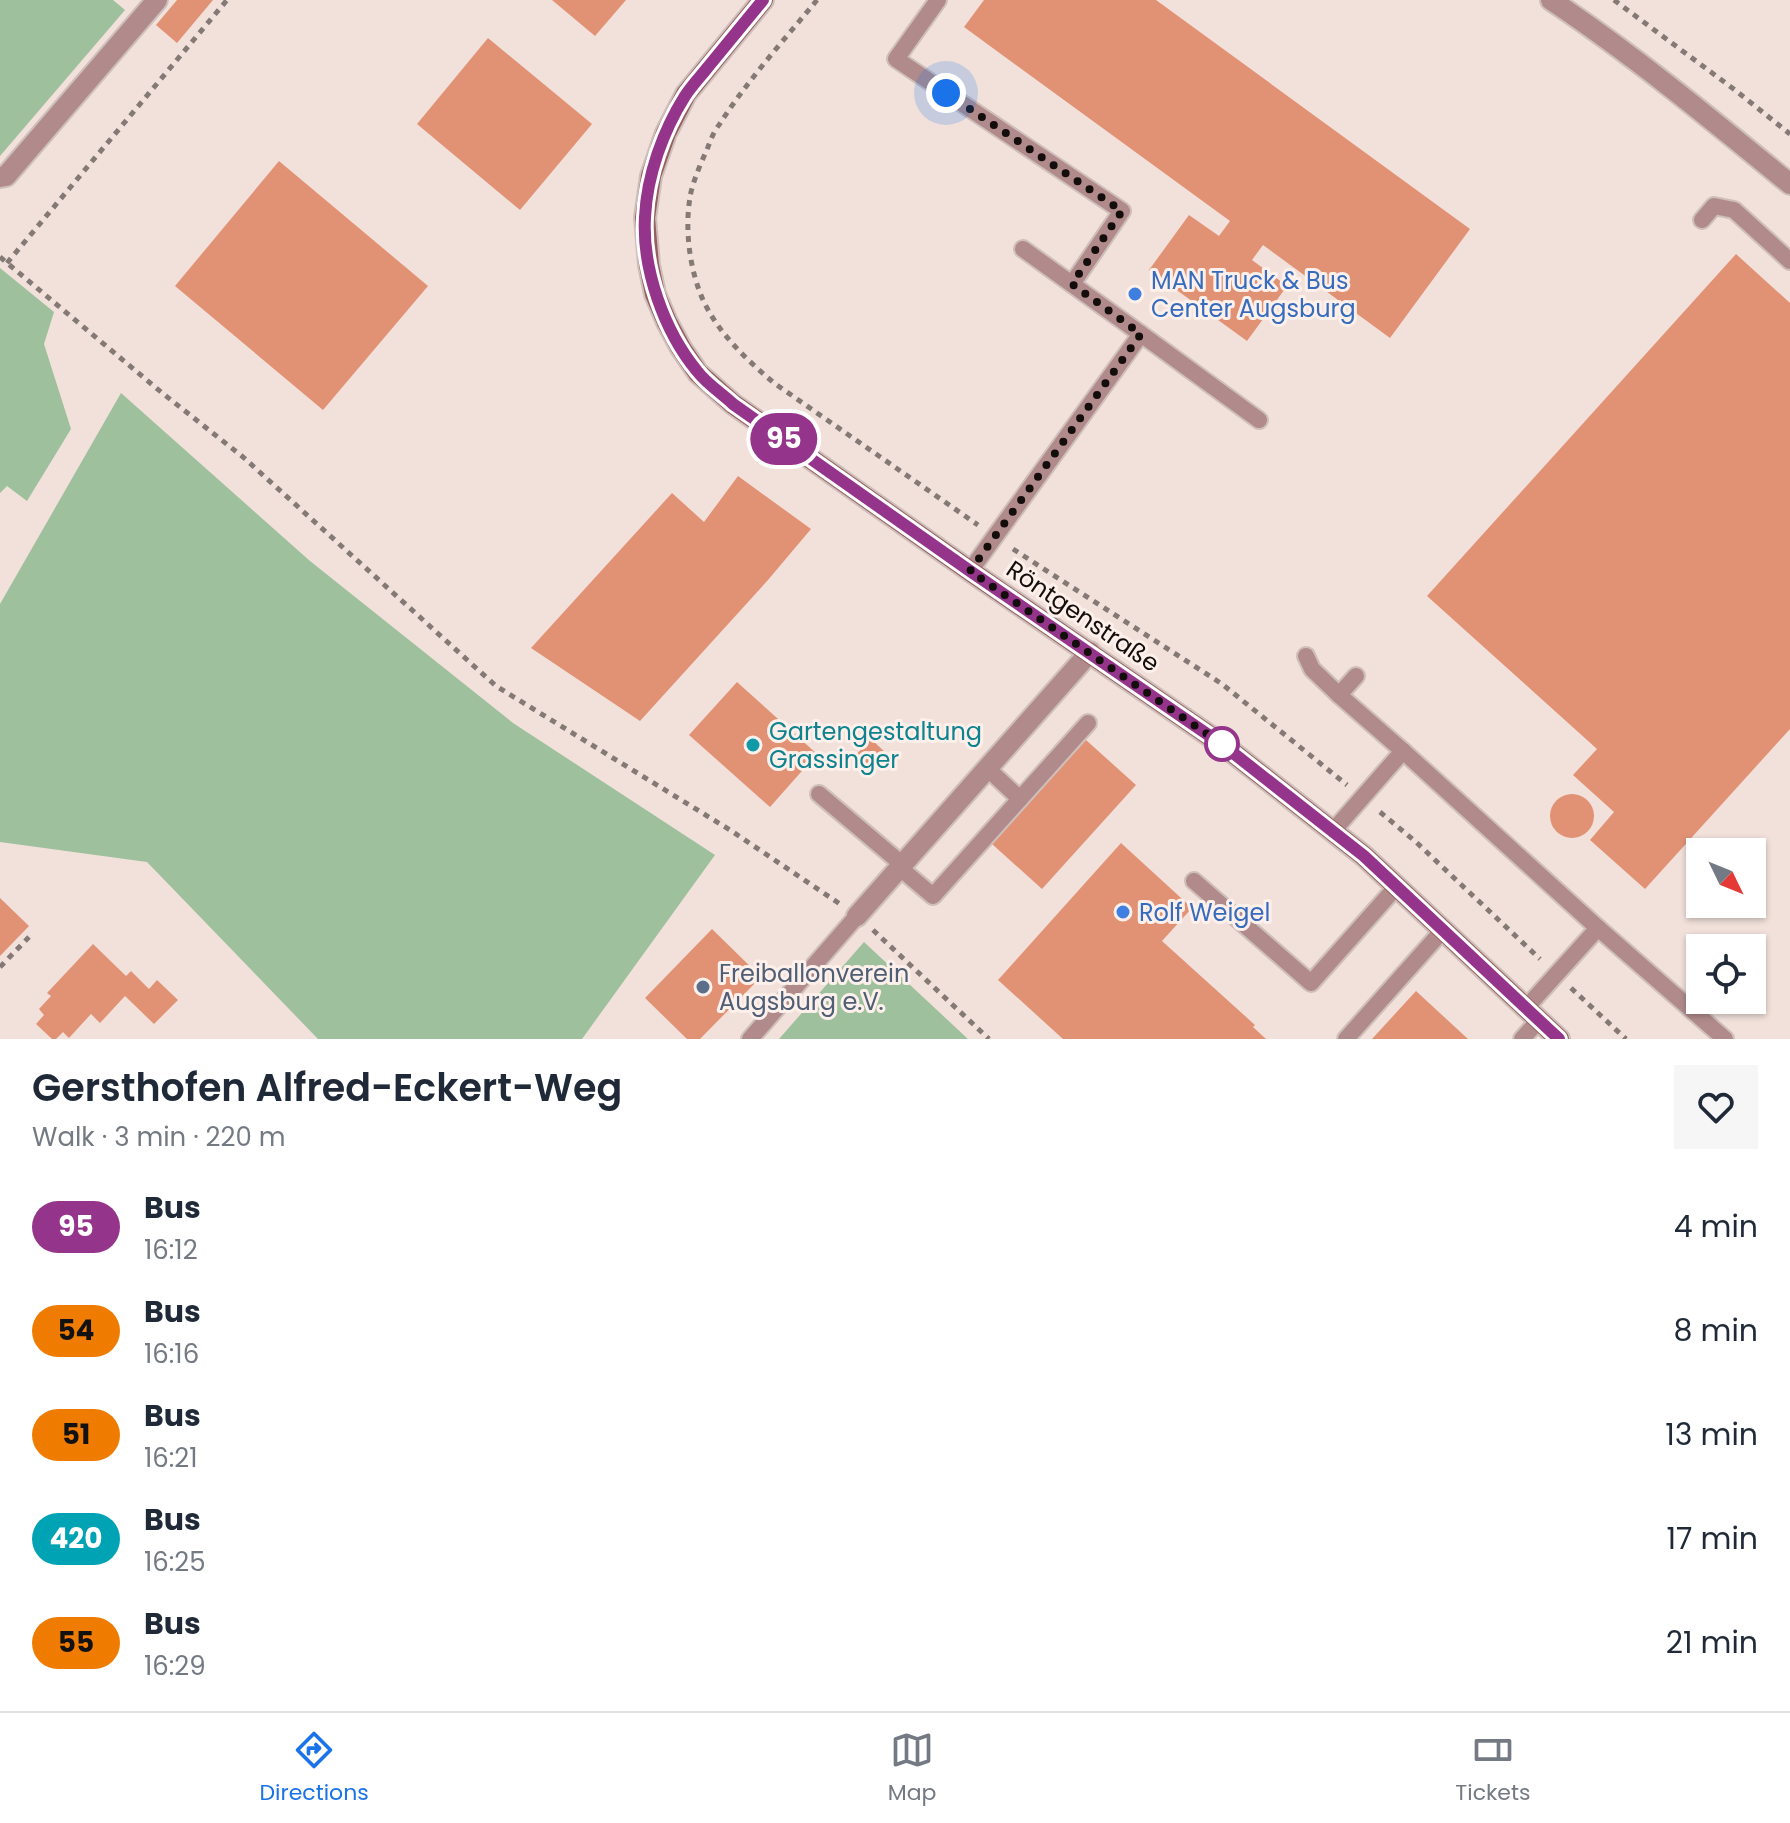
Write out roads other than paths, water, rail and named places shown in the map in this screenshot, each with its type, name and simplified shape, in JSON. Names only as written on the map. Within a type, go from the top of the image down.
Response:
[{"type":"street","points":[[0,177],[6,176],[157,0]]},
{"type":"street","name":"Röntgenstraße","points":[[763,0],[686,94],[666,133],[651,176],[645,218],[655,294],[681,348],[698,373],[733,404],[1223,745],[1364,856],[1559,1039]]},
{"type":"street","points":[[1551,0],[1677,92],[1790,184]]},
{"type":"street","points":[[857,916],[1090,652]]},
{"type":"lane","points":[[938,0],[896,59],[1122,211],[1072,284]]},
{"type":"lane","points":[[1702,220],[1714,206],[1734,210],[1790,261]]},
{"type":"lane","points":[[1023,249],[1259,420]]},
{"type":"lane","points":[[970,571],[1141,334]]},
{"type":"lane","points":[[1306,656],[1312,669],[1339,695],[1725,1039]]},
{"type":"lane","points":[[1339,695],[1356,676]]},
{"type":"lane","points":[[819,794],[933,896],[1088,723]]},
{"type":"lane","points":[[1333,831],[1403,751]]},
{"type":"lane","points":[[988,769],[1020,799]]},
{"type":"lane","points":[[1194,881],[1311,983],[1397,886]]},
{"type":"lane","points":[[750,1039],[857,916]]},
{"type":"lane","points":[[1522,1039],[1556,974],[1598,928]]},
{"type":"lane","points":[[1346,1039],[1443,930]]},
{"type":"place","name":"MAN Truck & Bus Center Augsburg","points":[[1135,294]]},
{"type":"place","name":"Gartengestaltung Grassinger","points":[[753,745]]},
{"type":"place","name":"Rolf Weigel","points":[[1123,912]]},
{"type":"place","name":"Freiballonverein Augsburg e.V.","points":[[703,987]]}]
